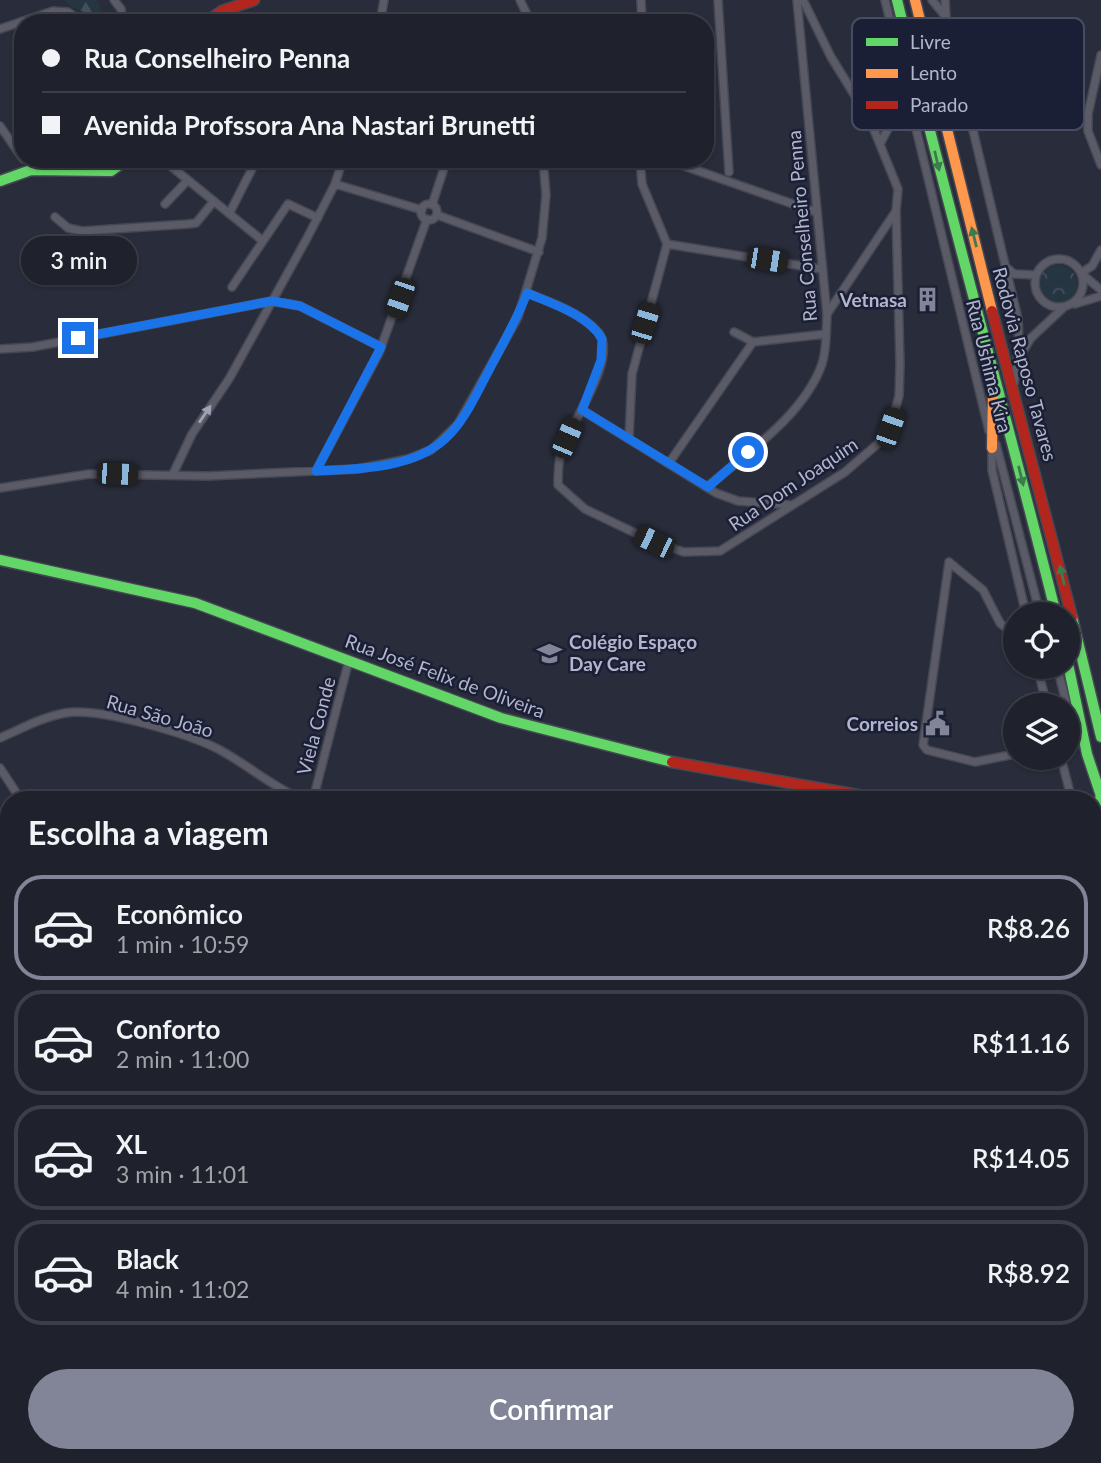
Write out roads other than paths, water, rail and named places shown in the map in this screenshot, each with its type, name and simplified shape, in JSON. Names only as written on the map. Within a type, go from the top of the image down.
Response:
[{"type":"main road","points":[[218,14],[254,0]]},
{"type":"main road","name":"Rodovia Raposo Tavares","points":[[897,0],[902,18]]},
{"type":"main road","name":"Rodovia Raposo Tavares","points":[[915,0],[919,18]]},
{"type":"main road","name":"Rodovia Raposo Tavares","points":[[930,130],[1053,602]]},
{"type":"main road","name":"Rodovia Raposo Tavares","points":[[947,130],[1013,394],[1048,514],[1101,737]]},
{"type":"main road","points":[[0,181],[31,170],[111,171],[115,168]]},
{"type":"main road","points":[[992,372],[993,444]]},
{"type":"main road","name":"Rua José Felix de Oliveira","points":[[0,559],[195,603],[501,718],[602,746],[706,770],[832,791]]},
{"type":"main road","points":[[1071,679],[1087,754],[1100,791]]},
{"type":"street","points":[[718,0],[730,172]]},
{"type":"street","name":"Rua Conselheiro Penna","points":[[708,487],[790,413],[804,395],[823,361],[827,315],[796,0]]},
{"type":"street","name":"Rua Dom Joaquim","points":[[803,0],[831,57],[852,91]]},
{"type":"street","name":"Rua Ushima Kira","points":[[885,0],[888,18]]},
{"type":"street","points":[[932,0],[946,17]]},
{"type":"street","points":[[945,0],[946,17]]},
{"type":"street","points":[[43,14],[52,11],[71,14]]},
{"type":"street","points":[[1101,55],[1088,114],[1088,131],[1101,165]]},
{"type":"street","points":[[0,126],[14,146]]},
{"type":"street","name":"Rua Dom Joaquim","points":[[527,293],[558,306],[592,327],[602,339],[601,360],[582,410],[561,451],[558,485],[585,509],[654,542],[684,552],[720,551],[751,534],[845,472],[881,441],[892,421],[899,396],[900,364],[896,211],[898,189],[874,130]]},
{"type":"street","points":[[880,145],[888,130]]},
{"type":"street","name":"Rua Ushima Kira","points":[[917,130],[993,444],[992,470],[1023,602]]},
{"type":"street","points":[[972,130],[1018,319],[1018,359],[1013,394]]},
{"type":"street","points":[[173,168],[263,242]]},
{"type":"street","points":[[229,214],[252,168]]},
{"type":"street","points":[[173,474],[192,434],[229,379],[318,218],[340,168]]},
{"type":"street","points":[[437,215],[432,205],[444,168]]},
{"type":"street","points":[[0,488],[89,474],[208,476],[358,469],[408,459],[431,450],[447,438],[475,398],[518,317],[539,252],[546,195],[544,168]]},
{"type":"street","points":[[629,438],[632,373],[667,244],[642,184],[640,168]]},
{"type":"street","points":[[690,168],[816,212]]},
{"type":"street","points":[[165,204],[188,180]]},
{"type":"street","points":[[335,184],[422,210],[432,205]]},
{"type":"street","points":[[55,217],[68,228],[82,231],[188,224],[196,223],[214,201]]},
{"type":"street","points":[[232,287],[288,204],[318,218]]},
{"type":"street","points":[[422,210],[427,219]]},
{"type":"street","points":[[827,315],[896,211]]},
{"type":"street","points":[[316,471],[381,347],[427,219],[437,215],[539,252]]},
{"type":"street","points":[[667,244],[821,269]]},
{"type":"street","points":[[1081,273],[1092,266],[1101,250]]},
{"type":"street","points":[[1062,259],[1070,261],[1081,273],[1101,293],[1066,307],[1052,307],[1041,300],[1035,288],[1036,275],[1046,262],[1062,259]]},
{"type":"street","points":[[1007,268],[1014,274],[1036,275]]},
{"type":"street","points":[[1018,359],[1031,338],[1080,296],[1083,281],[1081,273]]},
{"type":"street","points":[[0,349],[33,347],[272,301],[300,306],[381,347]]},
{"type":"street","points":[[734,332],[753,342],[826,334]]},
{"type":"street","points":[[669,463],[753,342]]},
{"type":"street","points":[[582,410],[708,487],[738,501],[792,505]]},
{"type":"street","points":[[993,444],[1037,602]]},
{"type":"street","points":[[1003,626],[983,590],[949,562],[933,657],[923,745],[932,751],[975,762],[1003,756]]},
{"type":"street","name":"Viela Conde","points":[[315,791],[349,660]]},
{"type":"street","name":"Rua São João","points":[[0,738],[50,716],[68,712],[96,713],[203,742],[284,791]]},
{"type":"street","points":[[1080,740],[1087,754]]},
{"type":"street","points":[[0,768],[15,791]]},
{"type":"street","points":[[1064,770],[1070,791]]},
{"type":"place","name":"Vetnasa","points":[[927,300]]},
{"type":"place","name":"Colégio Espaço Day Care","points":[[549,653]]},
{"type":"place","name":"Correios","points":[[938,724]]}]
